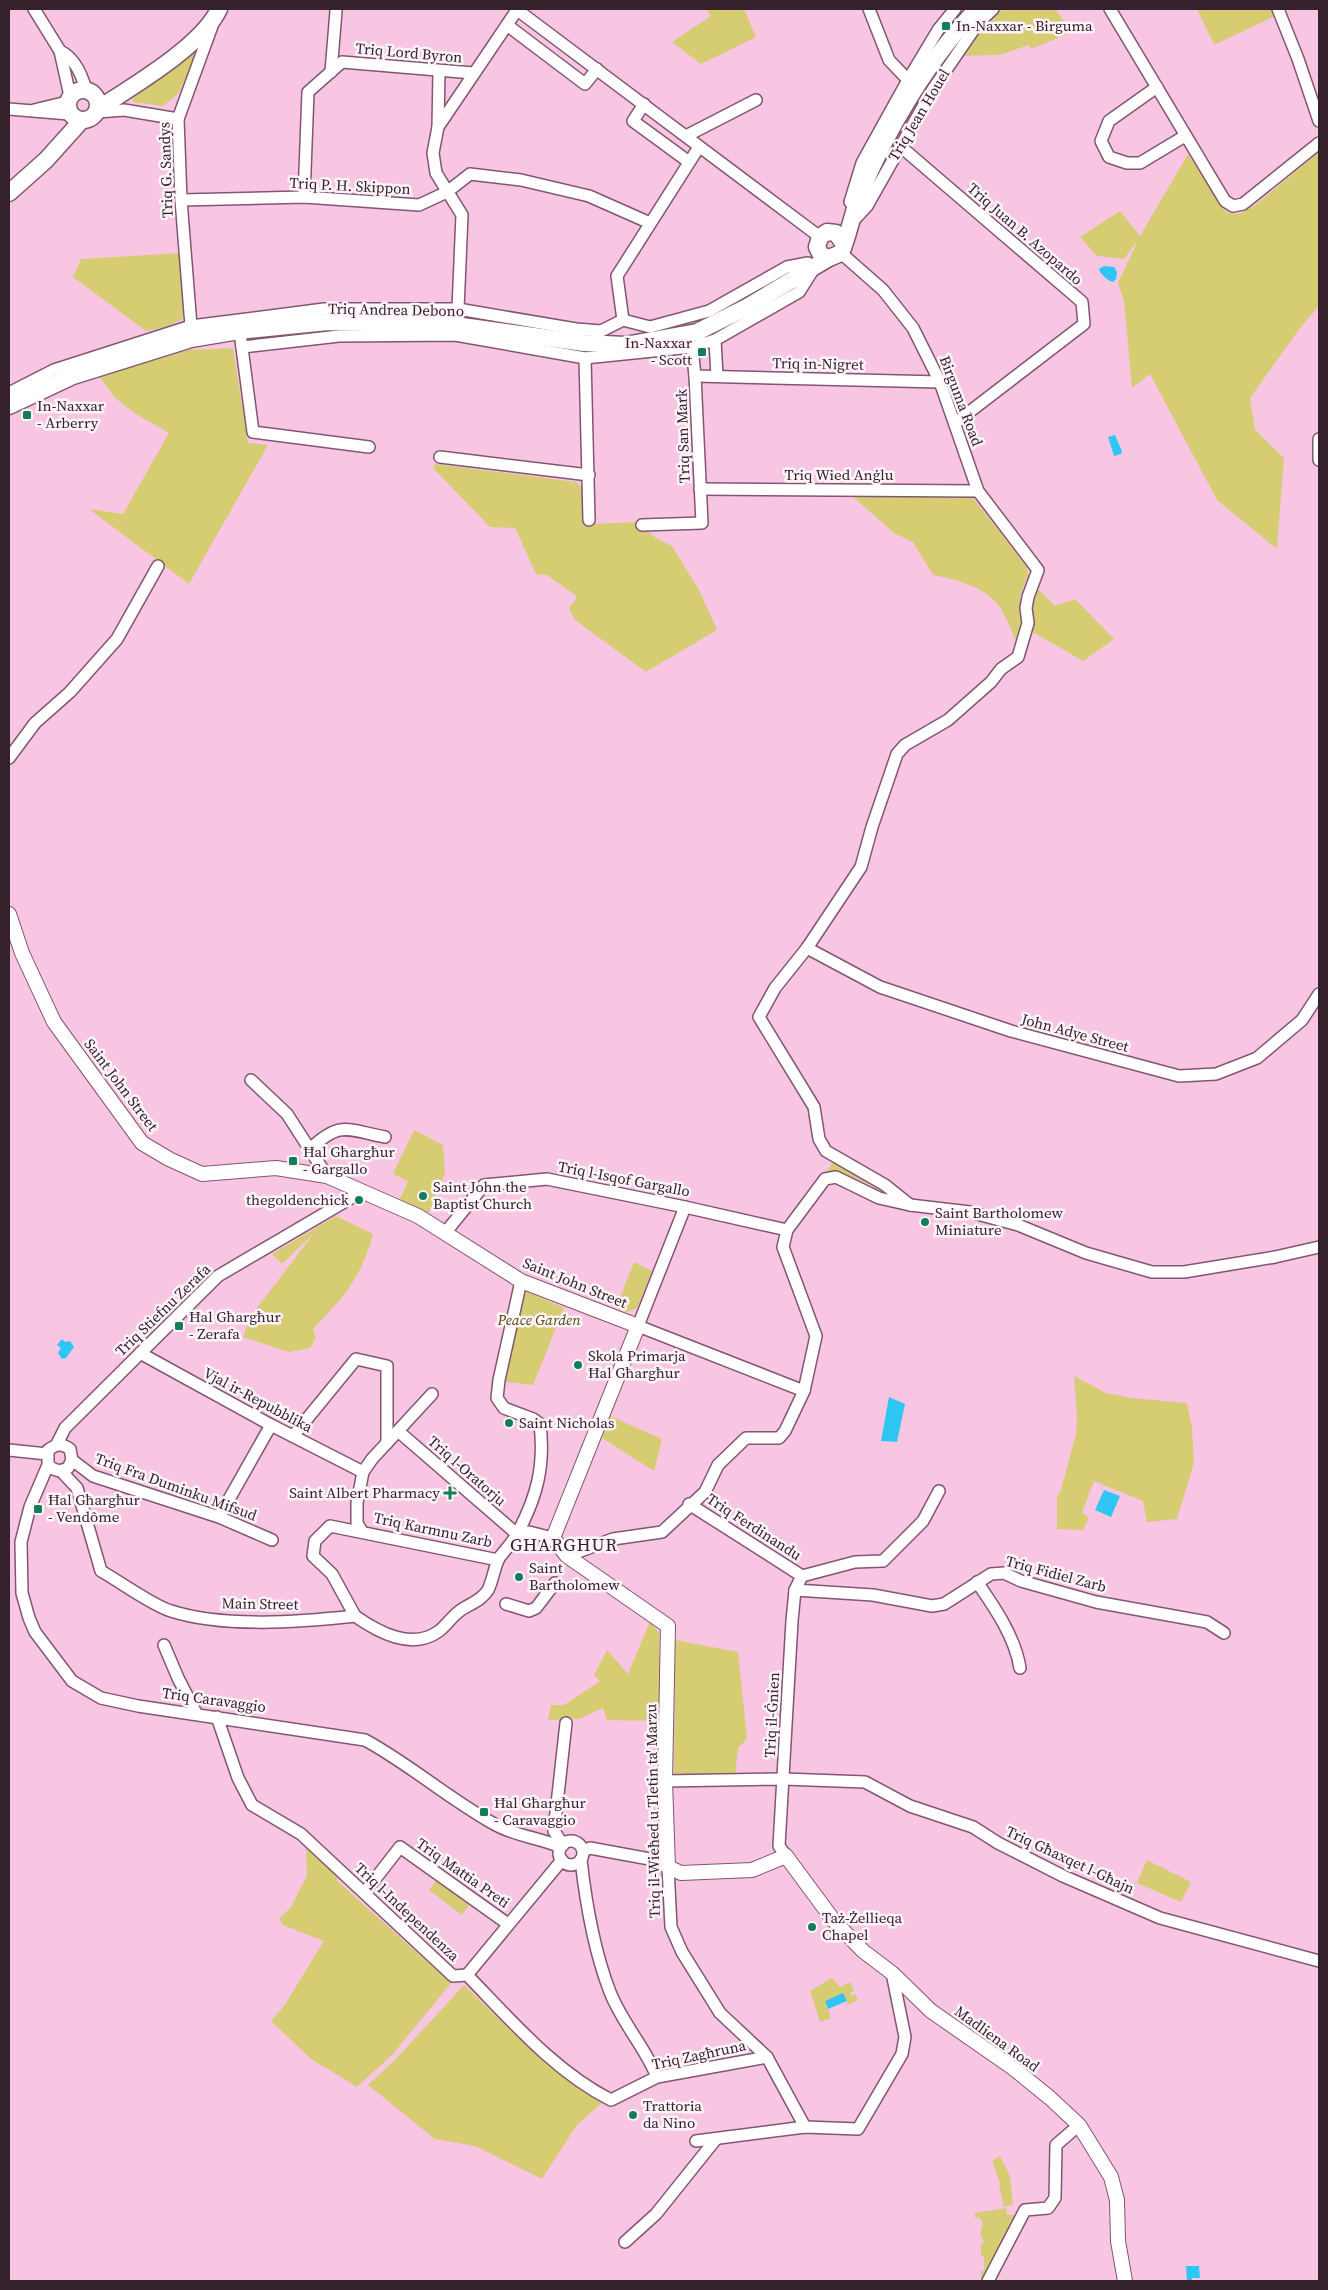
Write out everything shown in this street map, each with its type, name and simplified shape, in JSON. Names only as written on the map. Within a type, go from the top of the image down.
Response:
[{"type":"main road","name":"Triq Jean Houel","points":[[830,245],[849,216],[885,143],[919,85],[952,35],[977,9]]},
{"type":"main road","points":[[94,101],[136,85],[190,44],[216,14]]},
{"type":"main road","points":[[9,192],[46,160],[60,144],[79,90],[94,101]]},
{"type":"main road","points":[[72,109],[91,117],[94,101]]},
{"type":"main road","name":"Triq Andrea Debono","points":[[9,406],[73,376],[191,339],[241,339],[328,322],[455,325],[584,343],[625,344],[697,332],[745,308],[794,279],[830,245]]},
{"type":"street","points":[[9,109],[34,110],[42,113],[72,109],[60,51],[34,9]]},
{"type":"street","points":[[438,127],[517,9]]},
{"type":"street","name":"Birguma Road","points":[[517,9],[830,245],[883,290],[913,328],[940,382],[978,491],[1038,570],[1028,597],[1026,608],[1028,623],[1018,657],[1001,669],[991,682],[948,720],[905,745],[897,754],[872,826],[861,868],[807,948]]},
{"type":"street","points":[[869,9],[889,60],[908,80]]},
{"type":"street","name":"Triq Jean Houel","points":[[849,216],[862,163],[938,30],[955,9]]},
{"type":"street","name":"Triq Jean Houel","points":[[849,216],[867,206],[933,89],[978,22],[992,9]]},
{"type":"street","points":[[1110,9],[1225,201],[1233,206],[1243,204],[1319,142]]},
{"type":"street","points":[[1278,9],[1298,59],[1319,121]]},
{"type":"street","points":[[331,72],[336,11]]},
{"type":"street","name":"Triq G. Sandys","points":[[191,326],[181,200],[178,118],[216,14]]},
{"type":"street","points":[[507,24],[584,84],[597,69]]},
{"type":"street","points":[[60,51],[67,54],[73,62],[94,101],[124,110],[178,118]]},
{"type":"street","name":"Triq Lord Byron","points":[[304,197],[308,92],[342,62],[474,74]]},
{"type":"street","points":[[439,71],[438,127],[433,162],[436,173],[462,215],[458,309]]},
{"type":"street","points":[[1157,87],[1108,120],[1101,141],[1109,157],[1127,163],[1140,163],[1185,136]]},
{"type":"street","points":[[686,136],[756,100]]},
{"type":"street","points":[[644,104],[633,122],[689,162]]},
{"type":"street","name":"Triq Juan B. Azopardo","points":[[900,146],[1082,302],[1084,324],[955,423]]},
{"type":"street","points":[[623,320],[617,276],[699,147]]},
{"type":"street","name":"Triq P. H. Skippon","points":[[181,200],[304,197],[419,205],[447,192],[470,174],[521,180],[589,196],[650,223]]},
{"type":"street","name":"Triq Andrea Debono","points":[[9,393],[54,370],[191,326],[324,308],[458,309],[576,329],[602,331],[623,320],[650,327],[709,311],[787,268],[811,265]]},
{"type":"street","name":"Triq Andrea Debono","points":[[241,339],[455,335],[585,358],[692,347],[715,340],[799,292],[811,265]]},
{"type":"street","points":[[241,339],[253,432],[369,448]]},
{"type":"street","points":[[715,340],[716,376]]},
{"type":"street","name":"Triq San Mark","points":[[642,525],[702,523],[696,376],[692,347]]},
{"type":"street","points":[[585,358],[589,520]]},
{"type":"street","name":"Triq in-Nigret","points":[[696,376],[940,382]]},
{"type":"street","points":[[1319,439],[1319,460]]},
{"type":"street","points":[[440,457],[588,475]]},
{"type":"street","name":"Triq Wied Anġlu","points":[[700,489],[978,491]]},
{"type":"street","points":[[9,758],[35,723],[82,680],[117,639],[158,566]]},
{"type":"street","name":"Saint John Street","points":[[9,914],[22,953],[48,1012],[142,1143],[169,1159],[202,1174],[276,1168],[328,1176],[418,1216],[521,1281],[804,1391]]},
{"type":"street","points":[[807,948],[776,988],[759,1017],[814,1106],[820,1139],[826,1151],[885,1185],[910,1205]]},
{"type":"street","name":"John Adye Street","points":[[807,948],[880,987],[1011,1031],[1179,1076],[1216,1074],[1257,1058],[1302,1020],[1319,994]]},
{"type":"street","points":[[251,1080],[287,1114],[328,1176]]},
{"type":"street","points":[[310,1149],[325,1135],[340,1128],[385,1137]]},
{"type":"street","points":[[567,1556],[614,1539],[662,1532],[689,1504],[705,1492],[718,1466],[746,1438],[779,1438],[785,1431],[804,1391],[816,1336],[783,1247],[788,1230],[825,1179],[836,1177],[879,1198],[910,1205],[970,1212],[1018,1225],[1086,1253],[1152,1272],[1184,1272],[1275,1257],[1319,1247]]},
{"type":"street","name":"Triq l-Isqof Gargallo","points":[[445,1233],[484,1185],[546,1179],[685,1206],[788,1230]]},
{"type":"street","name":"Triq Stiefnu Zerafa","points":[[57,1444],[65,1428],[218,1276],[363,1191]]},
{"type":"street","points":[[517,1534],[529,1532],[553,1538],[685,1206]]},
{"type":"street","points":[[355,1616],[374,1630],[412,1640],[427,1637],[438,1631],[461,1610],[473,1604],[487,1592],[498,1560],[517,1534],[542,1471],[540,1424],[533,1419],[504,1408],[497,1398],[499,1380],[521,1281]]},
{"type":"street","name":"Vjal ir-Repubblika","points":[[140,1353],[271,1425],[363,1472]]},
{"type":"street","points":[[293,1436],[356,1359],[387,1366],[387,1443]]},
{"type":"street","points":[[361,1530],[357,1523],[356,1503],[363,1472],[432,1394]]},
{"type":"street","points":[[219,1517],[271,1425]]},
{"type":"street","name":"Triq l-Oratorju","points":[[398,1431],[517,1534]]},
{"type":"street","points":[[57,1444],[63,1445],[70,1450],[72,1460],[68,1468],[61,1471],[54,1470],[48,1459],[48,1450],[57,1444]]},
{"type":"street","points":[[9,1450],[48,1459]]},
{"type":"street","name":"Triq Caravaggio","points":[[48,1459],[30,1507],[21,1542],[22,1593],[35,1632],[72,1681],[101,1698],[138,1706],[196,1713],[365,1740],[382,1749],[464,1808],[499,1827],[562,1846]]},
{"type":"street","name":"Triq Fra Duminku Mifsud","points":[[72,1460],[93,1476],[219,1517],[272,1540]]},
{"type":"street","name":"Main Street","points":[[61,1471],[76,1488],[101,1571],[170,1611],[231,1622],[321,1620],[355,1616]]},
{"type":"street","points":[[802,1576],[855,1562],[883,1561],[923,1521],[939,1491]]},
{"type":"street","name":"Triq Ferdinandu","points":[[689,1504],[802,1576]]},
{"type":"street","name":"Triq Karmnu Zarb","points":[[355,1616],[332,1574],[313,1556],[315,1541],[330,1526],[361,1530],[498,1560]]},
{"type":"street","name":"Triq il-Wieħed u Tletin ta' Marzu","points":[[553,1538],[567,1556],[668,1626],[665,1781],[671,1927],[682,1952],[720,2013],[767,2057],[805,2126]]},
{"type":"street","name":"Triq Fidiel Zarb","points":[[796,1590],[872,1595],[932,1606],[944,1604],[991,1574],[1004,1573],[1022,1581],[1096,1602],[1207,1622],[1224,1633]]},
{"type":"street","name":"Triq il-Ġnien","points":[[786,1856],[779,1846],[792,1621],[796,1590],[802,1576]]},
{"type":"street","points":[[977,1582],[993,1605],[1018,1652],[1020,1668]]},
{"type":"street","points":[[506,1604],[529,1611],[536,1608],[555,1583]]},
{"type":"street","points":[[164,1645],[196,1713]]},
{"type":"street","name":"Triq l-Independenza","points":[[217,1717],[238,1778],[252,1804],[302,1834],[453,1976],[467,1975],[538,2047],[591,2090],[611,2100]]},
{"type":"street","points":[[467,1975],[562,1860],[562,1846],[554,1831],[566,1723]]},
{"type":"street","name":"Triq Għaxqet l-Għajn","points":[[665,1781],[784,1779],[864,1782],[910,1806],[973,1828],[998,1843],[1064,1876],[1160,1918],[1319,1961]]},
{"type":"street","points":[[562,1846],[573,1841],[580,1844],[594,1939],[610,1993],[627,2026],[651,2062],[657,2077]]},
{"type":"street","name":"Triq Mattia Preti","points":[[365,1892],[400,1847],[508,1924]]},
{"type":"street","points":[[562,1860],[571,1865],[590,1848],[655,1860],[680,1873],[752,1870],[786,1856]]},
{"type":"street","name":"Madliena Road","points":[[786,1856],[834,1921],[862,1951],[892,1973],[931,2011],[1012,2068],[1050,2098],[1079,2125],[1111,2177],[1117,2200],[1118,2241],[1125,2281]]},
{"type":"street","points":[[696,2142],[805,2126],[858,2129],[902,2054],[905,2038],[892,1973]]},
{"type":"street","name":"Triq Zagħruna","points":[[611,2100],[657,2077],[767,2057]]},
{"type":"street","points":[[988,2281],[1025,2210],[1048,2208],[1055,2198],[1056,2145],[1079,2125]]},
{"type":"street","points":[[625,2242],[656,2214],[716,2139]]},
{"type":"green space","points":[[706,9],[744,9],[756,37],[701,64],[672,42],[711,16]]},
{"type":"green space","points":[[1002,9],[1055,9],[1072,32],[1031,49],[1029,45],[999,55],[960,56]]},
{"type":"green space","points":[[1197,9],[1272,9],[1275,16],[1214,45]]},
{"type":"green space","points":[[189,53],[197,54],[178,94],[163,106],[133,102],[132,95]]},
{"type":"green space","points":[[1319,152],[1319,306],[1300,328],[1250,398],[1255,430],[1284,458],[1277,549],[1217,500],[1150,374],[1132,388],[1124,301],[1118,283],[1138,240],[1124,259],[1097,256],[1080,237],[1120,211],[1140,236],[1188,154],[1226,212],[1238,214],[1254,206]]},
{"type":"green space","points":[[180,253],[183,319],[166,327],[146,331],[73,277],[81,259]]},
{"type":"green space","points":[[233,348],[248,443],[268,445],[189,584],[89,509],[123,514],[169,433],[136,414],[115,398],[99,376],[189,350]]},
{"type":"green space","points":[[435,464],[576,482],[583,489],[593,524],[636,522],[656,538],[672,546],[699,590],[717,630],[646,672],[575,620],[569,608],[577,598],[547,575],[536,574],[515,528],[490,527],[433,468]]},
{"type":"green space","points":[[851,495],[973,498],[1027,567],[1028,575],[1020,596],[1022,618],[1016,641],[1001,609],[995,601],[970,585],[933,575],[913,542],[894,533]]},
{"type":"green space","points":[[1036,587],[1055,606],[1075,599],[1114,639],[1083,661],[1031,631],[1028,608]]},
{"type":"green space","points":[[414,1130],[443,1145],[445,1173],[429,1213],[399,1201],[408,1181],[393,1174]]},
{"type":"green space","points":[[833,1162],[882,1187],[882,1191],[848,1175],[826,1173]]},
{"type":"green space","points":[[336,1216],[373,1234],[357,1275],[342,1297],[313,1329],[316,1338],[310,1348],[289,1352],[243,1337],[250,1317],[315,1232],[282,1264],[272,1254]]},
{"type":"green space","points":[[634,1262],[652,1271],[637,1308],[628,1312],[616,1308]]},
{"type":"green space","name":"Peace Garden","points":[[525,1291],[564,1308],[533,1385],[505,1382]]},
{"type":"green space","points":[[1074,1376],[1106,1393],[1131,1398],[1187,1403],[1192,1428],[1194,1463],[1177,1519],[1147,1522],[1143,1501],[1094,1481],[1082,1512],[1089,1518],[1083,1530],[1057,1529],[1057,1496],[1060,1493],[1076,1434],[1077,1418]]},
{"type":"green space","points":[[610,1416],[662,1439],[654,1471],[602,1438]]},
{"type":"green space","points":[[650,1621],[659,1633],[659,1721],[607,1720],[603,1708],[579,1719],[548,1720],[551,1705],[564,1705],[600,1681],[594,1675],[607,1650],[628,1674]]},
{"type":"green space","points":[[675,1640],[738,1652],[747,1739],[738,1748],[735,1777],[674,1775]]},
{"type":"green space","points":[[306,1844],[341,1875],[336,1880],[451,1983],[393,2054],[357,2087],[311,2059],[271,2021],[284,2006],[324,1941],[283,1925],[279,1919],[291,1907],[307,1875]]},
{"type":"green space","points":[[1147,1860],[1191,1882],[1181,1902],[1137,1883]]},
{"type":"green space","points":[[436,1881],[469,1905],[462,1915],[429,1890]]},
{"type":"green space","points":[[832,1978],[840,1987],[850,1982],[854,1991],[850,1993],[851,1996],[855,1994],[858,2000],[848,2005],[843,1993],[825,2001],[831,2018],[820,2022],[810,1991]]},
{"type":"green space","points":[[464,1985],[535,2054],[602,2103],[577,2125],[542,2179],[475,2146],[435,2139],[368,2085],[396,2059]]},
{"type":"green space","points":[[1000,2156],[1010,2176],[1013,2205],[1004,2207],[1000,2183],[993,2164],[993,2160]]},
{"type":"green space","points":[[1006,2208],[1007,2215],[1020,2215],[983,2281],[981,2281],[981,2271],[984,2270],[984,2256],[981,2257],[981,2245],[984,2241],[980,2235],[983,2223],[979,2217],[975,2218],[975,2213]]},
{"type":"water","points":[[1104,266],[1114,267],[1117,272],[1116,279],[1113,282],[1104,277],[1100,271],[1099,269]]},
{"type":"water","points":[[1115,435],[1122,451],[1121,454],[1114,456],[1108,437]]},
{"type":"water","points":[[62,1339],[65,1342],[70,1341],[74,1347],[66,1358],[62,1359],[58,1353],[61,1348],[57,1345]]},
{"type":"water","points":[[889,1397],[905,1404],[897,1442],[881,1441]]},
{"type":"water","points":[[1104,1490],[1120,1496],[1111,1517],[1095,1510]]},
{"type":"water","points":[[843,1993],[847,2001],[828,2009],[825,2001]]},
{"type":"water","points":[[1186,2266],[1199,2266],[1200,2278],[1192,2278],[1191,2281],[1187,2281]]},
{"type":"place","name":"In-Naxxar - Birguma","points":[[946,26]]},
{"type":"place","name":"In-Naxxar - Scott","points":[[702,352]]},
{"type":"place","name":"In-Naxxar - Arberry","points":[[27,415]]},
{"type":"place","name":"Ħal Għargħur - Gargallo","points":[[293,1161]]},
{"type":"place","name":"Saint John the Baptist Church","points":[[423,1196]]},
{"type":"place","name":"thegoldenchick","points":[[359,1200]]},
{"type":"place","name":"Saint Bartholomew Miniature","points":[[925,1222]]},
{"type":"place","name":"Ħal Għargħur - Zerafa","points":[[179,1326]]},
{"type":"place","name":"Skola Primarja Ħal Għargħur","points":[[578,1365]]},
{"type":"place","name":"Saint Nicholas","points":[[509,1423]]},
{"type":"place","name":"Saint Albert Pharmacy","points":[[450,1493]]},
{"type":"place","name":"Ħal Għargħur - Vendôme","points":[[38,1509]]},
{"type":"place","name":"Saint Bartholomew","points":[[519,1577]]},
{"type":"place","name":"Ħal Għargħur - Caravaggio","points":[[484,1812]]},
{"type":"place","name":"Taż-Żellieqa Chapel","points":[[812,1927]]},
{"type":"place","name":"Trattoria da Nino","points":[[633,2115]]},
{"type":"district","name":"GHARGHUR","points":[[564,1545]]}]
